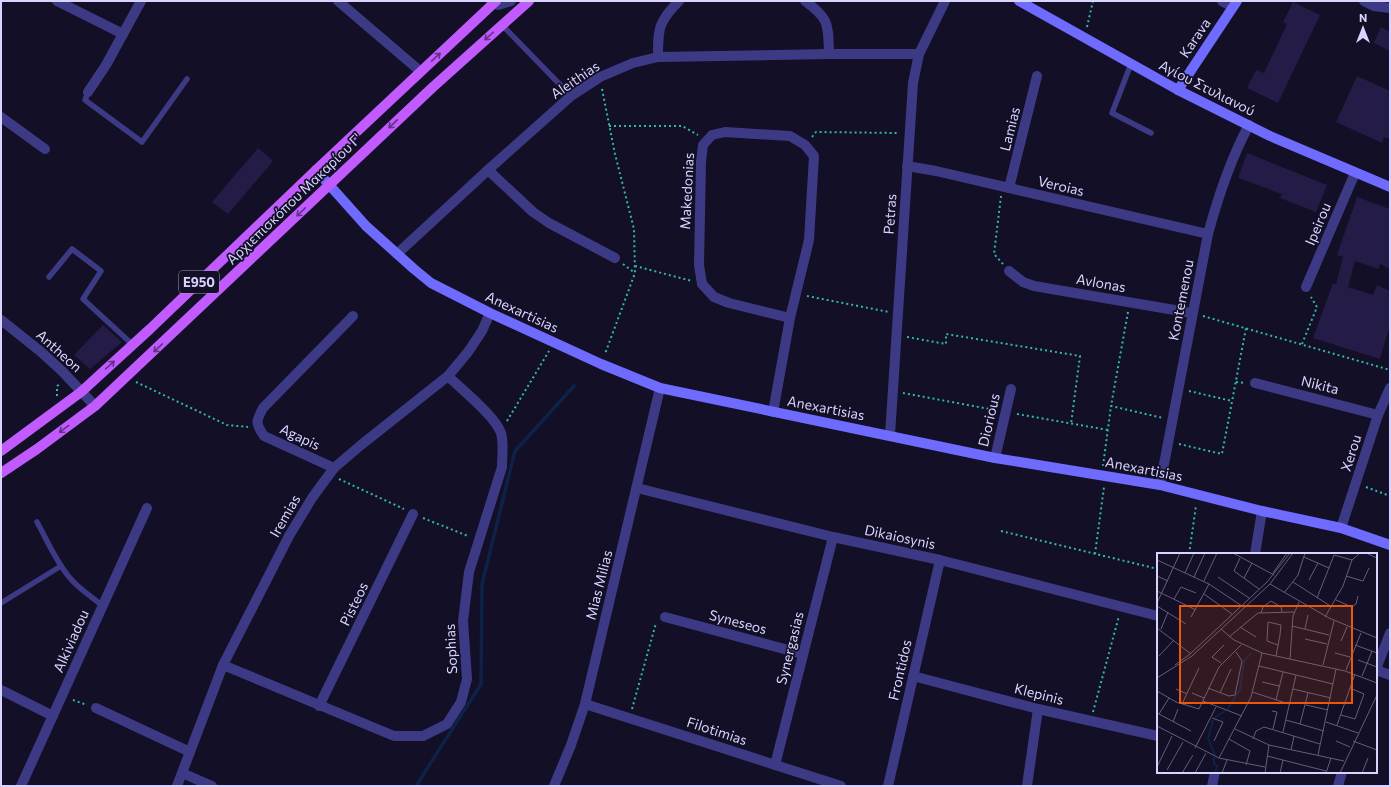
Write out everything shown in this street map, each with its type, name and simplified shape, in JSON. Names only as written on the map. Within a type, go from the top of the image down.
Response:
[{"type":"main road","name":"Αρχιεπισκόπου Μακαρίου Γ'","points":[[1,473],[37,449],[95,406],[432,87],[529,1]]},
{"type":"main road","name":"Αρχιεπισκόπου Μακαρίου Γ'","points":[[1,451],[81,392],[133,345],[493,2]]},
{"type":"street","points":[[57,1],[123,34]]},
{"type":"street","points":[[88,92],[106,64],[141,1]]},
{"type":"street","points":[[338,1],[420,71]]},
{"type":"street","points":[[493,2],[498,5],[512,1]]},
{"type":"street","points":[[658,57],[658,34],[661,22],[679,1]]},
{"type":"street","points":[[805,1],[819,11],[825,19],[828,30],[829,54]]},
{"type":"street","name":"Petras","points":[[890,435],[913,83],[919,54],[945,1]]},
{"type":"street","name":"Αγίου Στυλιανού","points":[[1018,1],[1178,90],[1270,136],[1390,187]]},
{"type":"street","points":[[1222,1],[1235,4]]},
{"type":"street","points":[[1364,1],[1374,6],[1390,8]]},
{"type":"street","name":"Karava","points":[[1178,90],[1235,4]]},
{"type":"street","name":"Aleithias","points":[[397,254],[571,96],[600,77],[633,63],[658,57],[919,54]]},
{"type":"street","name":"Lamias","points":[[1006,188],[1037,76]]},
{"type":"street","points":[[1,117],[45,149]]},
{"type":"street","name":"Kontemenou","points":[[1160,485],[1208,234],[1216,202],[1240,142],[1249,125]]},
{"type":"street","name":"Makedonias","points":[[702,284],[699,265],[701,162],[703,146],[712,135],[725,132],[790,136],[805,145]]},
{"type":"street","points":[[773,412],[790,318],[809,240],[814,156],[805,145]]},
{"type":"street","name":"Veroias","points":[[907,166],[936,171],[1208,234]]},
{"type":"street","name":"Anexartisias","points":[[316,170],[366,226],[431,283],[554,343],[660,388],[995,458],[1160,485],[1262,511],[1341,528],[1390,546]]},
{"type":"street","points":[[488,170],[533,212],[549,223],[615,258]]},
{"type":"street","name":"Ipeirou","points":[[1306,287],[1355,173]]},
{"type":"street","name":"Avlonas","points":[[1009,271],[1023,282],[1034,286],[1192,313]]},
{"type":"street","points":[[702,284],[714,297],[729,304],[790,318]]},
{"type":"street","name":"Iremias","points":[[177,786],[223,665],[289,536],[312,498],[334,468],[448,376],[468,352],[482,331],[490,313]]},
{"type":"street","points":[[258,427],[258,418],[263,408],[353,316]]},
{"type":"street","name":"Antheon","points":[[1,320],[69,378],[95,406]]},
{"type":"street","name":"Sophias","points":[[223,665],[394,736],[423,736],[447,724],[461,702],[467,679],[463,621],[469,572],[502,467],[503,449],[501,433],[490,417],[448,376]]},
{"type":"street","name":"Nikita","points":[[1255,383],[1378,415]]},
{"type":"street","name":"Mias Milias","points":[[555,786],[585,704],[660,388]]},
{"type":"street","name":"Xerou","points":[[1341,528],[1378,415],[1390,388]]},
{"type":"street","name":"Diorious","points":[[995,458],[1011,389]]},
{"type":"street","name":"Agapis","points":[[258,427],[264,436],[334,468]]},
{"type":"street","name":"Dikaiosynis","points":[[637,488],[833,538],[940,560],[1157,616]]},
{"type":"street","name":"Alkiviadou","points":[[21,786],[147,508]]},
{"type":"street","points":[[1255,553],[1262,511]]},
{"type":"street","name":"Pisteos","points":[[319,706],[413,514]]},
{"type":"street","name":"Synergasias","points":[[775,765],[833,538]]},
{"type":"street","name":"Frontidos","points":[[888,786],[940,560]]},
{"type":"street","name":"Syneseos","points":[[665,617],[803,654]]},
{"type":"street","points":[[1377,667],[1390,633]]},
{"type":"street","points":[[1377,670],[1390,675]]},
{"type":"street","name":"Klepinis","points":[[913,676],[1038,709],[1157,736]]},
{"type":"street","points":[[1,690],[53,716]]},
{"type":"street","name":"Filotimias","points":[[585,704],[841,786]]},
{"type":"street","points":[[96,708],[190,752]]},
{"type":"street","points":[[1026,786],[1038,709]]},
{"type":"street","points":[[182,773],[212,786]]},
{"type":"street","points":[[1212,786],[1215,773]]},
{"type":"street","points":[[1338,786],[1342,773]]},
{"type":"lane","points":[[502,25],[571,96]]},
{"type":"lane","points":[[1131,64],[1112,113],[1151,133]]},
{"type":"lane","points":[[88,92],[85,100],[142,142],[188,79]]},
{"type":"lane","points":[[49,277],[72,249],[101,271],[83,299],[133,345]]},
{"type":"lane","points":[[37,522],[61,566],[78,585],[103,606]]},
{"type":"lane","points":[[1,603],[61,566]]},
{"type":"path","points":[[1084,37],[1094,1]]},
{"type":"path","points":[[600,77],[614,154],[634,229],[635,266],[635,273],[601,364]]},
{"type":"path","points":[[609,126],[682,126],[708,140]]},
{"type":"path","points":[[805,145],[816,132],[909,133]]},
{"type":"path","points":[[1006,188],[994,254],[1009,271]]},
{"type":"path","points":[[615,258],[635,273]]},
{"type":"path","points":[[635,266],[702,284]]},
{"type":"path","points":[[1302,344],[1317,307],[1306,287]]},
{"type":"path","points":[[796,294],[897,313]]},
{"type":"path","points":[[1096,554],[1111,406],[1130,302]]},
{"type":"path","points":[[1192,313],[1390,370]]},
{"type":"path","points":[[1168,442],[1222,454],[1246,328]]},
{"type":"path","points":[[896,335],[946,344],[946,334],[1080,356],[1071,424]]},
{"type":"path","points":[[501,433],[554,343]]},
{"type":"path","points":[[62,406],[56,400],[58,386],[69,378]]},
{"type":"path","points":[[134,381],[227,425],[258,427]]},
{"type":"path","points":[[1178,388],[1232,401]]},
{"type":"path","points":[[892,391],[1108,430]]},
{"type":"path","points":[[1111,406],[1172,420]]},
{"type":"path","points":[[1356,484],[1390,496]]},
{"type":"path","points":[[1190,553],[1198,495]]},
{"type":"path","points":[[1001,530],[1157,569]]},
{"type":"path","points":[[1091,721],[1122,607]]},
{"type":"path","points":[[630,718],[656,622],[665,617]]},
{"type":"path","points":[[62,696],[96,708]]},
{"type":"building","points":[[1293,2],[1320,15],[1278,103],[1247,88],[1256,70],[1264,73],[1287,24],[1283,22]]},
{"type":"building","points":[[1381,27],[1390,32],[1390,51],[1374,43]]},
{"type":"building","points":[[1357,76],[1390,91],[1390,139],[1384,137],[1382,143],[1336,122]]},
{"type":"building","points":[[258,148],[273,161],[228,214],[212,202]]},
{"type":"building","points":[[1247,153],[1327,185],[1316,212],[1280,198],[1282,194],[1238,178]]},
{"type":"building","points":[[1357,197],[1390,209],[1390,269],[1380,264],[1378,269],[1355,261],[1348,287],[1373,295],[1377,285],[1390,291],[1390,325],[1380,359],[1313,338],[1333,283],[1336,284],[1343,257],[1337,255]]},
{"type":"building","points":[[103,325],[122,342],[90,369],[74,355]]},
{"type":"waterway","points":[[416,786],[481,684],[482,584],[515,451],[574,386]]}]
